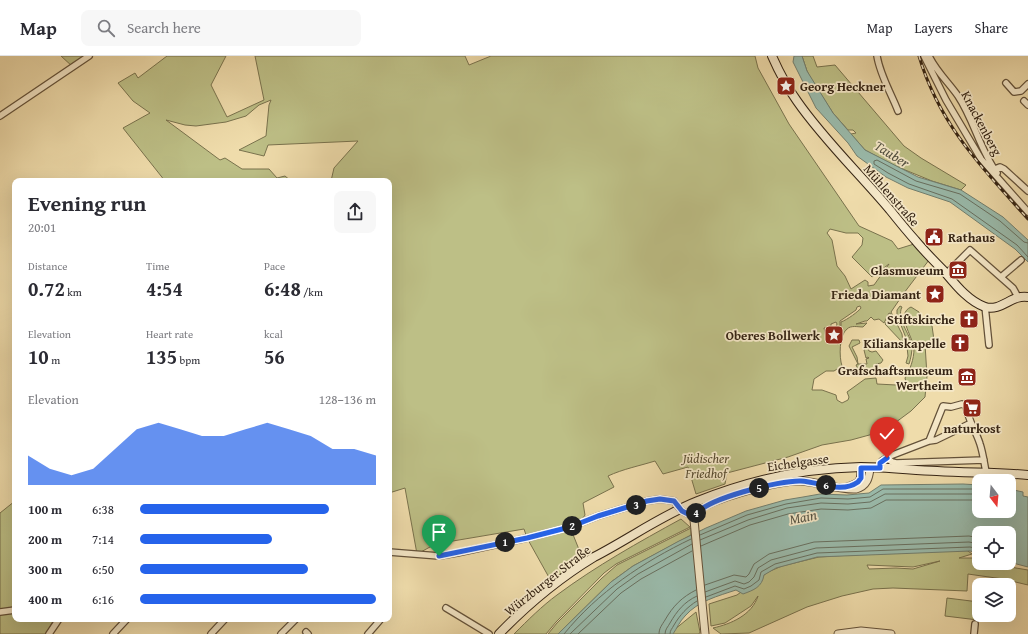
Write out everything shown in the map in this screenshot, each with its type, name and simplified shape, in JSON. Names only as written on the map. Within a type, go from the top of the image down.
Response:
[{"type":"main road","name":"Mühlenstraße","points":[[772,56],[796,101],[815,125],[890,210],[914,240],[967,295],[985,306]]},
{"type":"main road","points":[[985,306],[992,308],[998,307],[1018,297],[1028,296]]},
{"type":"main road","name":"Eichelgasse","points":[[673,513],[714,494],[757,481],[805,472],[880,468],[1028,475]]},
{"type":"main road","name":"Würzburger Straße","points":[[499,634],[526,609],[583,564],[673,513]]},
{"type":"street","points":[[0,116],[89,56]]},
{"type":"street","points":[[877,56],[878,63],[898,111]]},
{"type":"street","points":[[924,56],[943,94],[981,159],[1028,212]]},
{"type":"street","name":"Knackenberg","points":[[929,56],[958,97],[986,155],[1016,195],[1016,199]]},
{"type":"street","points":[[1006,83],[1014,92],[1021,91],[1028,84]]},
{"type":"street","points":[[995,169],[1000,167],[1004,169],[1028,192]]},
{"type":"street","points":[[946,274],[970,250],[1002,277],[1013,288],[1018,297]]},
{"type":"street","points":[[1002,277],[1021,260]]},
{"type":"street","points":[[985,306],[989,345]]},
{"type":"street","points":[[929,441],[944,406],[951,407],[962,404],[966,406],[966,412],[980,444],[986,472]]},
{"type":"street","points":[[880,468],[880,463],[887,458],[929,441],[936,440],[971,423]]},
{"type":"street","points":[[887,458],[896,463],[984,460]]},
{"type":"street","points":[[705,634],[693,517],[699,510],[707,505],[752,490],[777,484],[802,481],[856,489],[863,486],[868,479],[866,468]]},
{"type":"street","points":[[392,552],[439,556],[457,553],[570,527],[598,516],[647,501],[660,499],[674,501],[682,511],[693,517]]},
{"type":"street","points":[[446,608],[489,634]]},
{"type":"street","points":[[0,612],[12,610]]},
{"type":"street","points":[[49,634],[57,622]]},
{"type":"street","points":[[113,634],[124,622]]},
{"type":"street","points":[[211,634],[222,622]]},
{"type":"street","points":[[281,634],[293,622]]},
{"type":"street","points":[[368,634],[378,622]]},
{"type":"street","points":[[974,634],[975,624]]},
{"type":"street","points":[[838,634],[861,631],[889,634]]},
{"type":"green space","points":[[61,56],[84,56],[84,59],[73,67]]},
{"type":"green space","name":"Jüdischer Friedhof","points":[[167,56],[226,56],[211,85],[227,117],[264,100],[255,56],[465,56],[469,65],[491,56],[755,56],[758,68],[789,124],[859,226],[892,241],[898,249],[914,244],[929,260],[891,312],[902,334],[903,343],[885,324],[891,314],[889,313],[884,323],[879,319],[874,320],[871,317],[867,321],[856,324],[867,323],[863,327],[849,328],[844,332],[840,352],[842,366],[834,371],[826,371],[814,379],[812,390],[822,390],[836,395],[837,400],[842,403],[848,400],[849,397],[847,392],[865,379],[876,378],[877,384],[896,385],[906,382],[905,378],[909,372],[914,349],[905,320],[906,310],[911,307],[919,312],[920,315],[932,326],[934,340],[925,344],[927,376],[925,397],[911,411],[884,431],[851,440],[822,445],[788,457],[727,473],[725,484],[696,494],[688,467],[663,474],[655,461],[625,469],[608,476],[614,487],[583,503],[585,515],[579,524],[570,527],[582,557],[551,581],[527,538],[524,529],[441,543],[417,554],[405,488],[392,492],[392,178],[332,178],[334,168],[358,141],[268,145],[264,156],[239,150],[266,136],[269,105],[271,100],[259,105],[246,116],[226,122],[196,126],[166,120],[220,160],[225,158],[242,169],[269,169],[277,178],[163,178],[123,128],[150,113],[133,101],[118,83],[135,73],[138,78]],"holes":[[[830,229],[846,233],[858,233],[863,238],[862,245],[852,257],[872,277],[889,264],[874,285],[868,286],[868,282],[865,280],[851,289],[845,276],[837,266],[832,240],[827,233]],[[860,306],[861,308],[841,322],[841,332],[838,344],[830,341],[827,342],[824,328],[831,326],[831,324],[836,322],[836,327],[840,332],[840,321],[856,310],[857,307]]]},
{"type":"green space","points":[[802,56],[813,56],[817,67],[835,65],[904,146],[966,185],[961,190],[932,181],[893,165],[865,150],[851,134],[856,133],[853,130],[848,130],[833,113],[811,79]]},
{"type":"green space","points":[[285,176],[287,178],[277,178]]},
{"type":"green space","points":[[900,306],[902,307],[902,321],[912,346],[909,364],[906,363],[908,356],[906,338],[897,315],[897,310]]},
{"type":"green space","points":[[832,328],[840,333],[838,341],[830,338],[828,331]]},
{"type":"green space","points":[[852,340],[859,340],[860,343],[852,347],[857,357],[858,364],[849,346]]},
{"type":"green space","points":[[867,347],[869,351],[876,351],[883,360],[881,363],[876,364],[876,368],[857,372],[856,365],[867,364],[866,359],[869,358],[866,358],[864,350]]},
{"type":"green space","points":[[12,503],[12,622],[52,622],[46,634],[0,634],[0,513]]},
{"type":"green space","points":[[681,519],[690,527],[616,564],[604,573],[546,634],[514,634],[546,604],[572,584],[649,536]]},
{"type":"green space","points":[[691,528],[691,535],[633,566],[611,582],[558,634],[548,634],[602,578],[617,565]]},
{"type":"green space","points":[[964,548],[972,554],[959,558],[972,558],[972,570],[1016,570],[1016,568],[1028,570],[1028,585],[1016,582],[1016,578],[996,578],[968,574],[967,591],[893,588],[873,589],[842,596],[807,607],[749,633],[721,634],[713,628],[740,618],[751,608],[758,596],[751,606],[725,623],[711,626],[709,604],[737,595],[768,572],[782,566],[819,557]],"holes":[[[940,561],[913,569],[869,569],[867,565],[913,567]]]},
{"type":"green space","points":[[947,598],[972,601],[972,619],[945,616]]},
{"type":"green space","points":[[696,612],[700,632],[699,634],[669,634]]},
{"type":"water","points":[[794,56],[802,56],[807,71],[833,113],[865,150],[918,177],[961,190],[1003,217],[1028,240],[1028,262],[1015,249],[950,202],[908,188],[886,177],[857,156],[848,143],[816,108],[793,62]]},
{"type":"water","name":"Main","points":[[881,485],[972,485],[972,518],[1016,518],[1016,490],[1023,492],[1023,496],[1028,497],[1028,567],[1016,564],[1016,526],[972,526],[972,551],[817,557],[776,568],[764,575],[757,588],[751,591],[743,594],[736,590],[722,594],[696,606],[683,618],[673,634],[558,634],[611,582],[633,566],[706,528],[746,511],[785,500],[820,494],[847,495],[869,493]]},
{"type":"railway","points":[[919,56],[938,103],[950,124],[994,182],[1028,219]]},
{"type":"place","name":"Georg Heckner","points":[[786,86]]},
{"type":"place","name":"Rathaus","points":[[934,237]]},
{"type":"place","name":"Glasmuseum","points":[[958,270]]},
{"type":"place","name":"Frieda Diamant","points":[[935,294]]},
{"type":"place","name":"Stiftskirche","points":[[969,319]]},
{"type":"place","name":"Oberes Bollwerk","points":[[834,335]]},
{"type":"place","name":"Kilianskapelle","points":[[960,343]]},
{"type":"place","name":"Grafschaftsmuseum Wertheim","points":[[967,377]]},
{"type":"place","name":"naturkost","points":[[972,408]]},
{"type":"route","points":[[439,556],[527,538],[570,527],[598,516],[647,501],[660,499],[674,501],[682,511],[695,516],[699,510],[707,505],[730,496],[770,485],[802,481],[843,488],[856,484],[860,480],[861,468],[880,468],[880,463],[887,458]]},
{"type":"water label","name":"Tauber","points":[[892,154]]}]
